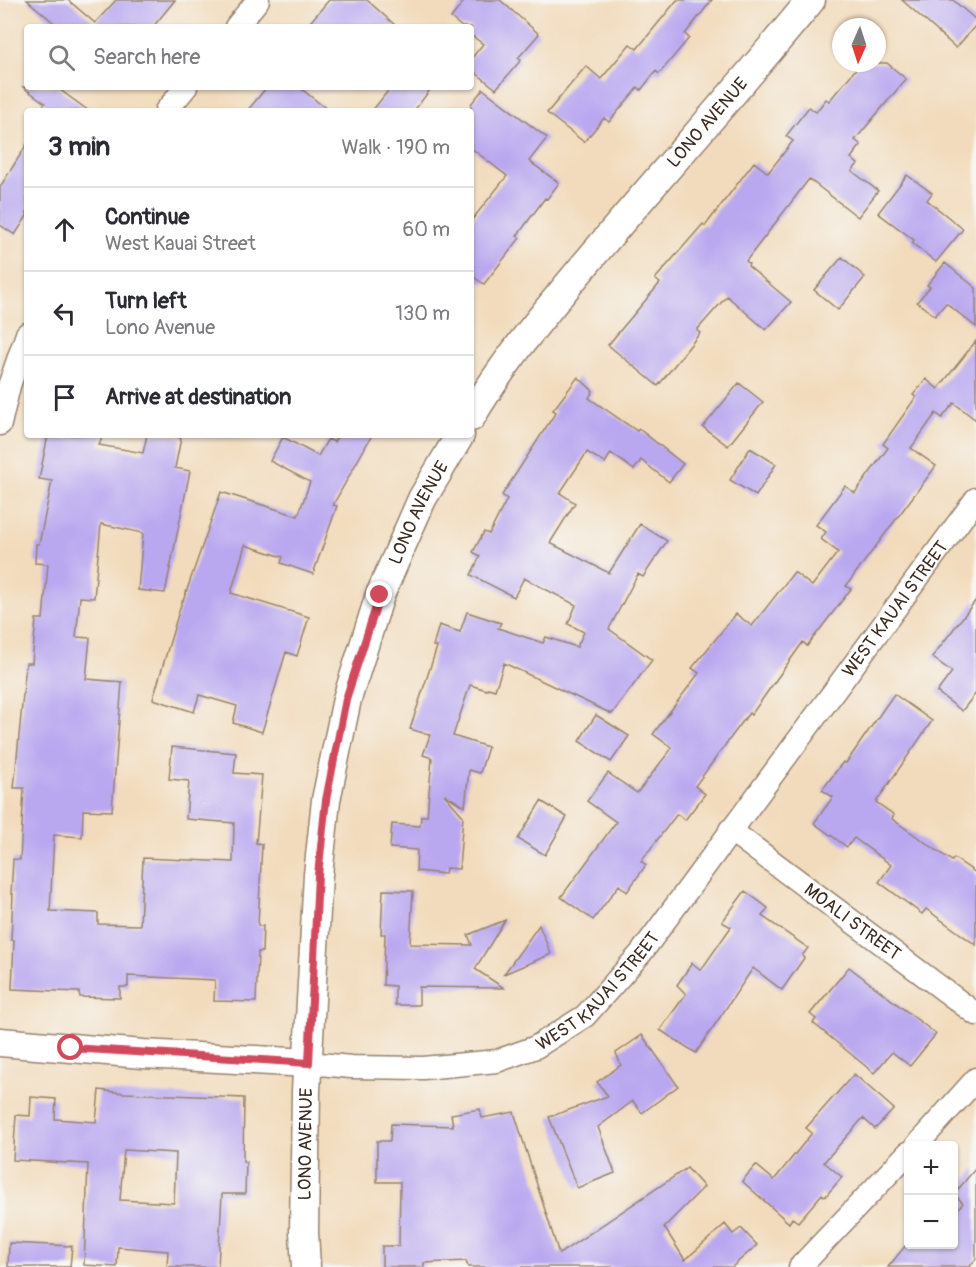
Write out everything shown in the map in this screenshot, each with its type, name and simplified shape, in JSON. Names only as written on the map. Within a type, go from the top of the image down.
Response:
[{"type":"street","points":[[238,24],[258,0]]},
{"type":"street","name":"LONO AVENUE","points":[[474,412],[552,305],[811,0]]},
{"type":"street","points":[[168,108],[184,90]]},
{"type":"street","points":[[0,424],[9,386],[24,343]]},
{"type":"street","name":"LONO AVENUE","points":[[306,1267],[304,1232],[309,1063],[318,875],[326,800],[346,699],[380,595],[422,499],[458,438]]},
{"type":"street","name":"WEST KAUAI STREET","points":[[0,1042],[154,1055],[351,1067],[423,1068],[496,1061],[536,1047],[585,1016],[641,953],[976,499]]},
{"type":"street","name":"MOALI STREET","points":[[730,830],[976,1014]]},
{"type":"street","points":[[920,1141],[976,1079]]},
{"type":"street","points":[[800,1267],[904,1158]]},
{"type":"building","points":[[27,0],[68,0],[95,23],[116,0],[175,0],[155,24],[55,24]]},
{"type":"building","points":[[329,0],[367,0],[394,24],[309,24]]},
{"type":"building","points":[[465,0],[500,0],[539,34],[518,58],[521,60],[496,89],[474,71],[474,55],[483,44],[474,37],[474,24],[458,24],[451,18]]},
{"type":"building","points":[[677,0],[712,0],[685,34],[689,38],[659,74],[656,71],[641,90],[638,87],[609,122],[604,118],[584,142],[547,113],[586,66],[601,79],[630,44],[637,49]]},
{"type":"building","points":[[902,0],[953,0],[976,20],[976,25],[956,48]]},
{"type":"building","points":[[887,63],[906,79],[855,140],[861,145],[851,158],[858,164],[852,171],[878,191],[858,217],[809,179],[746,261],[748,266],[791,302],[766,330],[727,296],[697,330],[700,333],[658,386],[608,345],[660,283],[655,279],[703,224],[705,226],[754,162],[768,173],[793,141],[786,136],[809,107],[816,112],[826,99],[829,101],[853,72],[886,72]]},
{"type":"building","points":[[483,89],[547,138],[529,161],[559,183],[547,199],[545,198],[517,236],[520,238],[484,284],[474,277],[474,217],[507,176],[474,150],[474,108],[471,108],[471,104]]},
{"type":"building","points":[[27,90],[60,90],[85,108],[42,108],[45,103]]},
{"type":"building","points":[[264,90],[303,90],[325,108],[250,108]]},
{"type":"building","points":[[389,90],[430,90],[416,108],[374,108]]},
{"type":"building","points":[[24,149],[24,221],[15,235],[0,225],[0,187]]},
{"type":"building","points":[[907,175],[932,193],[927,200],[963,229],[936,262],[912,243],[914,240],[878,213]]},
{"type":"building","points":[[842,257],[865,277],[838,310],[814,290]]},
{"type":"building","points":[[945,263],[976,288],[976,327],[946,303],[935,316],[917,302],[930,287],[927,285]]},
{"type":"building","points":[[976,341],[976,420],[954,403],[942,418],[936,413],[911,448],[936,466],[846,586],[851,589],[807,646],[803,642],[751,715],[749,713],[695,786],[705,794],[685,820],[677,814],[641,861],[646,865],[627,892],[619,885],[593,920],[561,897],[616,822],[587,801],[608,773],[637,793],[672,748],[653,734],[699,673],[692,668],[736,614],[752,626],[794,572],[812,586],[838,552],[821,539],[826,532],[816,525],[845,486],[855,493],[888,448],[883,444],[916,397],[913,395],[926,379],[938,389]]},
{"type":"building","points":[[578,377],[593,391],[589,398],[637,431],[639,429],[683,464],[669,482],[641,460],[634,470],[611,453],[605,463],[587,452],[560,493],[575,503],[550,543],[609,573],[640,524],[667,541],[643,577],[638,574],[609,629],[652,660],[612,714],[504,663],[495,690],[470,685],[453,736],[488,747],[480,773],[469,770],[465,807],[444,794],[463,816],[459,869],[446,868],[445,874],[416,871],[417,850],[390,848],[392,824],[420,826],[421,816],[427,816],[432,758],[423,755],[430,735],[410,729],[437,647],[433,646],[439,625],[460,632],[467,612],[501,623],[498,628],[543,643],[546,637],[577,647],[584,632],[568,624],[576,605],[524,578],[514,597],[471,575],[480,556],[473,552],[484,532],[489,534],[507,499],[502,495],[556,412],[553,410]]},
{"type":"building","points":[[739,383],[763,402],[728,446],[703,427]]},
{"type":"building","points":[[47,438],[102,438],[99,445],[143,453],[146,438],[181,438],[175,468],[190,471],[165,593],[138,590],[143,533],[101,524],[94,598],[80,597],[76,637],[90,638],[86,679],[122,682],[112,811],[83,810],[82,837],[54,835],[50,911],[98,913],[98,924],[140,925],[143,858],[233,862],[234,823],[186,819],[189,781],[169,779],[172,747],[236,753],[234,773],[262,775],[256,843],[262,844],[258,926],[263,926],[262,952],[258,952],[256,1002],[214,1001],[215,980],[128,976],[128,987],[120,987],[120,998],[80,997],[79,992],[12,989],[13,859],[20,860],[24,788],[14,788],[26,663],[32,663],[36,619],[43,619],[48,564],[35,563],[36,544],[39,544],[52,481],[39,479]]},
{"type":"building","points":[[282,438],[318,456],[328,439],[334,442],[336,438],[370,438],[333,505],[337,506],[313,574],[281,563],[283,557],[245,545],[231,593],[309,617],[297,656],[286,652],[262,732],[233,723],[237,706],[199,695],[194,712],[153,699],[182,601],[221,492],[298,516],[310,482],[270,461]]},
{"type":"building","points":[[750,448],[776,464],[756,496],[730,480]]},
{"type":"building","points":[[976,600],[976,693],[962,711],[937,692],[952,672],[932,657]]},
{"type":"building","points":[[894,694],[932,721],[876,802],[894,815],[892,819],[952,861],[954,858],[976,873],[976,945],[926,909],[922,914],[879,882],[891,865],[854,838],[847,847],[814,823],[833,797],[822,790],[843,762],[846,763]]},
{"type":"building","points":[[596,715],[629,736],[611,762],[579,741]]},
{"type":"building","points":[[541,801],[567,817],[545,855],[518,839]]},
{"type":"building","points":[[383,890],[413,891],[410,944],[472,945],[468,935],[505,920],[475,969],[504,988],[419,987],[419,1005],[395,1005],[395,986],[383,985],[385,934],[381,934]]},
{"type":"building","points":[[745,891],[768,908],[762,916],[808,948],[802,956],[804,958],[782,990],[753,968],[696,1053],[660,1030],[686,994],[677,985],[692,963],[701,970],[731,927],[722,922]]},
{"type":"building","points":[[539,925],[551,954],[504,974]]},
{"type":"building","points":[[849,967],[936,1034],[910,1066],[892,1052],[874,1073],[813,1023],[816,1019],[810,1014]]},
{"type":"building","points":[[642,1035],[678,1086],[642,1113],[633,1101],[598,1127],[615,1173],[577,1188],[549,1117],[608,1096],[597,1082],[621,1065],[616,1053]]},
{"type":"building","points":[[854,1074],[894,1109],[875,1129],[863,1118],[824,1162],[842,1177],[825,1197],[822,1194],[798,1222],[792,1218],[789,1223],[742,1181],[756,1165],[774,1180],[812,1133],[806,1128]]},
{"type":"building","points":[[99,1090],[244,1098],[245,1194],[222,1194],[218,1267],[167,1267],[168,1251],[118,1247],[117,1267],[84,1265],[88,1164],[13,1160],[16,1115],[30,1116],[31,1097],[56,1099],[55,1119],[96,1122]],"holes":[[[124,1150],[176,1153],[174,1203],[120,1200]]]},
{"type":"building","points":[[480,1109],[482,1118],[514,1112],[559,1254],[687,1168],[704,1187],[664,1227],[685,1260],[725,1224],[733,1234],[741,1228],[757,1245],[732,1267],[468,1267],[466,1261],[424,1263],[424,1267],[382,1267],[382,1246],[399,1246],[400,1182],[377,1182],[377,1141],[390,1141],[391,1124],[453,1126],[451,1114]]},
{"type":"building","points":[[976,1168],[976,1259],[969,1267],[888,1267],[904,1247],[958,1249],[958,1209],[963,1203],[958,1198],[958,1189]]},
{"type":"building","points":[[9,1243],[72,1246],[70,1267],[8,1267]]},
{"type":"route","points":[[71,1048],[229,1060],[309,1063],[318,875],[326,800],[346,699],[380,595]]}]
